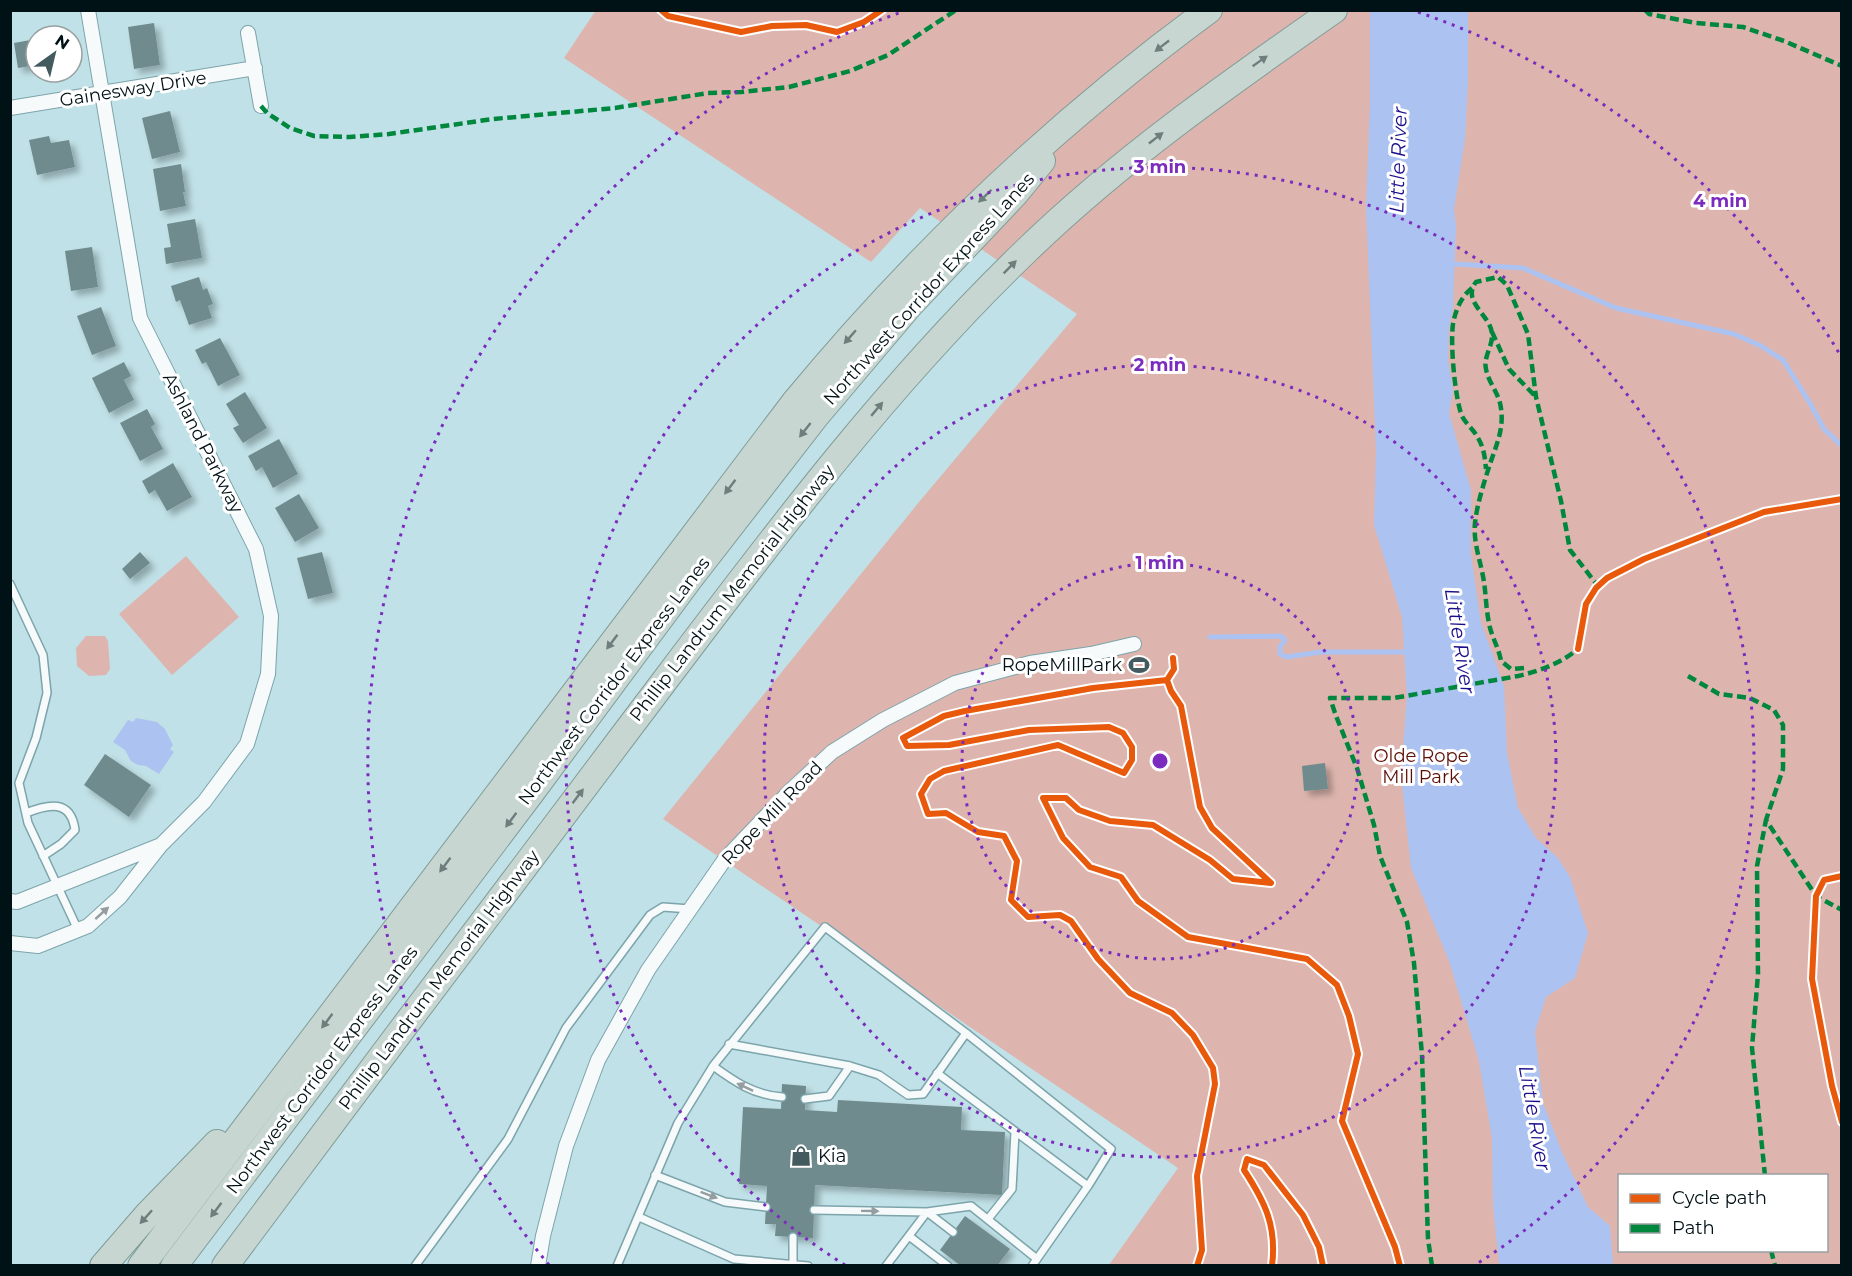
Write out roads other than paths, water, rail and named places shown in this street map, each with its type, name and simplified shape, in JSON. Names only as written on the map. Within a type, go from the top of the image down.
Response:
[{"type":"highway","points":[[141,1266],[801,394],[884,299],[1002,181],[1076,115],[1209,10]]},
{"type":"highway","name":"Phillip Landrum Memorial Highway","points":[[225,1266],[739,582],[846,446],[905,376],[967,309],[1030,247],[1144,148],[1212,95],[1334,10]]},
{"type":"highway","name":"Northwest Corridor Express Lanes","points":[[174,1266],[531,793],[691,576],[816,416],[909,306],[1015,194],[1076,115]]},
{"type":"highway","points":[[104,1266],[148,1214],[289,1070]]},
{"type":"highway","points":[[239,1266],[302,1161]]},
{"type":"street","name":"Ashland Parkway","points":[[10,943],[38,946],[88,926],[120,897],[161,845],[204,802],[247,744],[268,674],[271,616],[256,549],[140,318],[88,10]]},
{"type":"street","points":[[248,33],[261,106]]},
{"type":"street","name":"Gainesway Drive","points":[[10,108],[102,95],[255,68]]},
{"type":"street","name":"Rope Mill Road","points":[[538,1266],[543,1236],[566,1146],[598,1060],[648,970],[725,859],[790,790],[832,752],[883,720],[955,683],[1030,663],[1091,654],[1134,644]]},
{"type":"street","name":"Ashland Parkway","points":[[10,902],[17,902],[161,845]]},
{"type":"lane","points":[[10,584],[43,655],[47,693],[36,738],[19,783],[28,823],[78,930]]},
{"type":"lane","points":[[26,813],[46,805],[64,808],[74,819],[75,830],[61,844],[43,856]]},
{"type":"lane","points":[[415,1266],[508,1139],[566,1028],[650,915],[663,907],[690,909]]},
{"type":"lane","points":[[617,1266],[678,1123],[729,1044],[825,927],[966,1033],[1111,1149],[1032,1266]]},
{"type":"lane","points":[[729,1044],[850,1066],[879,1075],[908,1095],[923,1094],[966,1033]]},
{"type":"lane","points":[[713,1066],[742,1087],[769,1096],[782,1097]]},
{"type":"lane","points":[[806,1099],[829,1096],[850,1066]]},
{"type":"lane","points":[[937,1074],[1088,1186]]},
{"type":"lane","points":[[988,1219],[1012,1189],[1015,1132]]},
{"type":"lane","points":[[655,1175],[725,1202],[766,1207]]},
{"type":"lane","points":[[814,1210],[927,1212],[971,1206],[1037,1258]]},
{"type":"lane","points":[[927,1212],[953,1232]]},
{"type":"lane","points":[[886,1266],[927,1212]]},
{"type":"lane","points":[[639,1217],[734,1259],[808,1266]]},
{"type":"lane","points":[[909,1236],[948,1266]]},
{"type":"lane","points":[[793,1237],[793,1264]]},
{"type":"water","name":"Little River","points":[[1370,11],[1468,11],[1465,138],[1454,209],[1456,226],[1453,308],[1449,328],[1448,360],[1453,390],[1449,413],[1471,490],[1471,555],[1481,623],[1504,686],[1507,753],[1518,808],[1536,838],[1558,858],[1570,877],[1588,933],[1575,978],[1546,997],[1535,1032],[1543,1103],[1562,1152],[1588,1207],[1610,1226],[1613,1265],[1499,1265],[1493,1204],[1492,1139],[1479,1061],[1449,961],[1411,868],[1401,775],[1407,696],[1402,617],[1374,525],[1376,451],[1366,206],[1370,104]]},
{"type":"water","points":[[136,718],[157,722],[165,729],[173,745],[170,749],[174,752],[159,774],[131,761],[125,750],[113,742],[128,720],[133,722]]},
{"type":"waterway","points":[[1455,264],[1523,268],[1616,308],[1734,334],[1761,346],[1783,360],[1824,429],[1842,446]]},
{"type":"waterway","points":[[1210,637],[1281,636],[1285,640],[1280,647],[1280,654],[1286,657],[1321,652],[1404,652],[1410,650]]},
{"type":"place","name":"RopeMillPark","points":[[1139,665]]},
{"type":"place","name":"Kia","points":[[801,1156]]},
{"type":"park label","name":"Olde Rope Mill Park","points":[[1421,766]]}]
